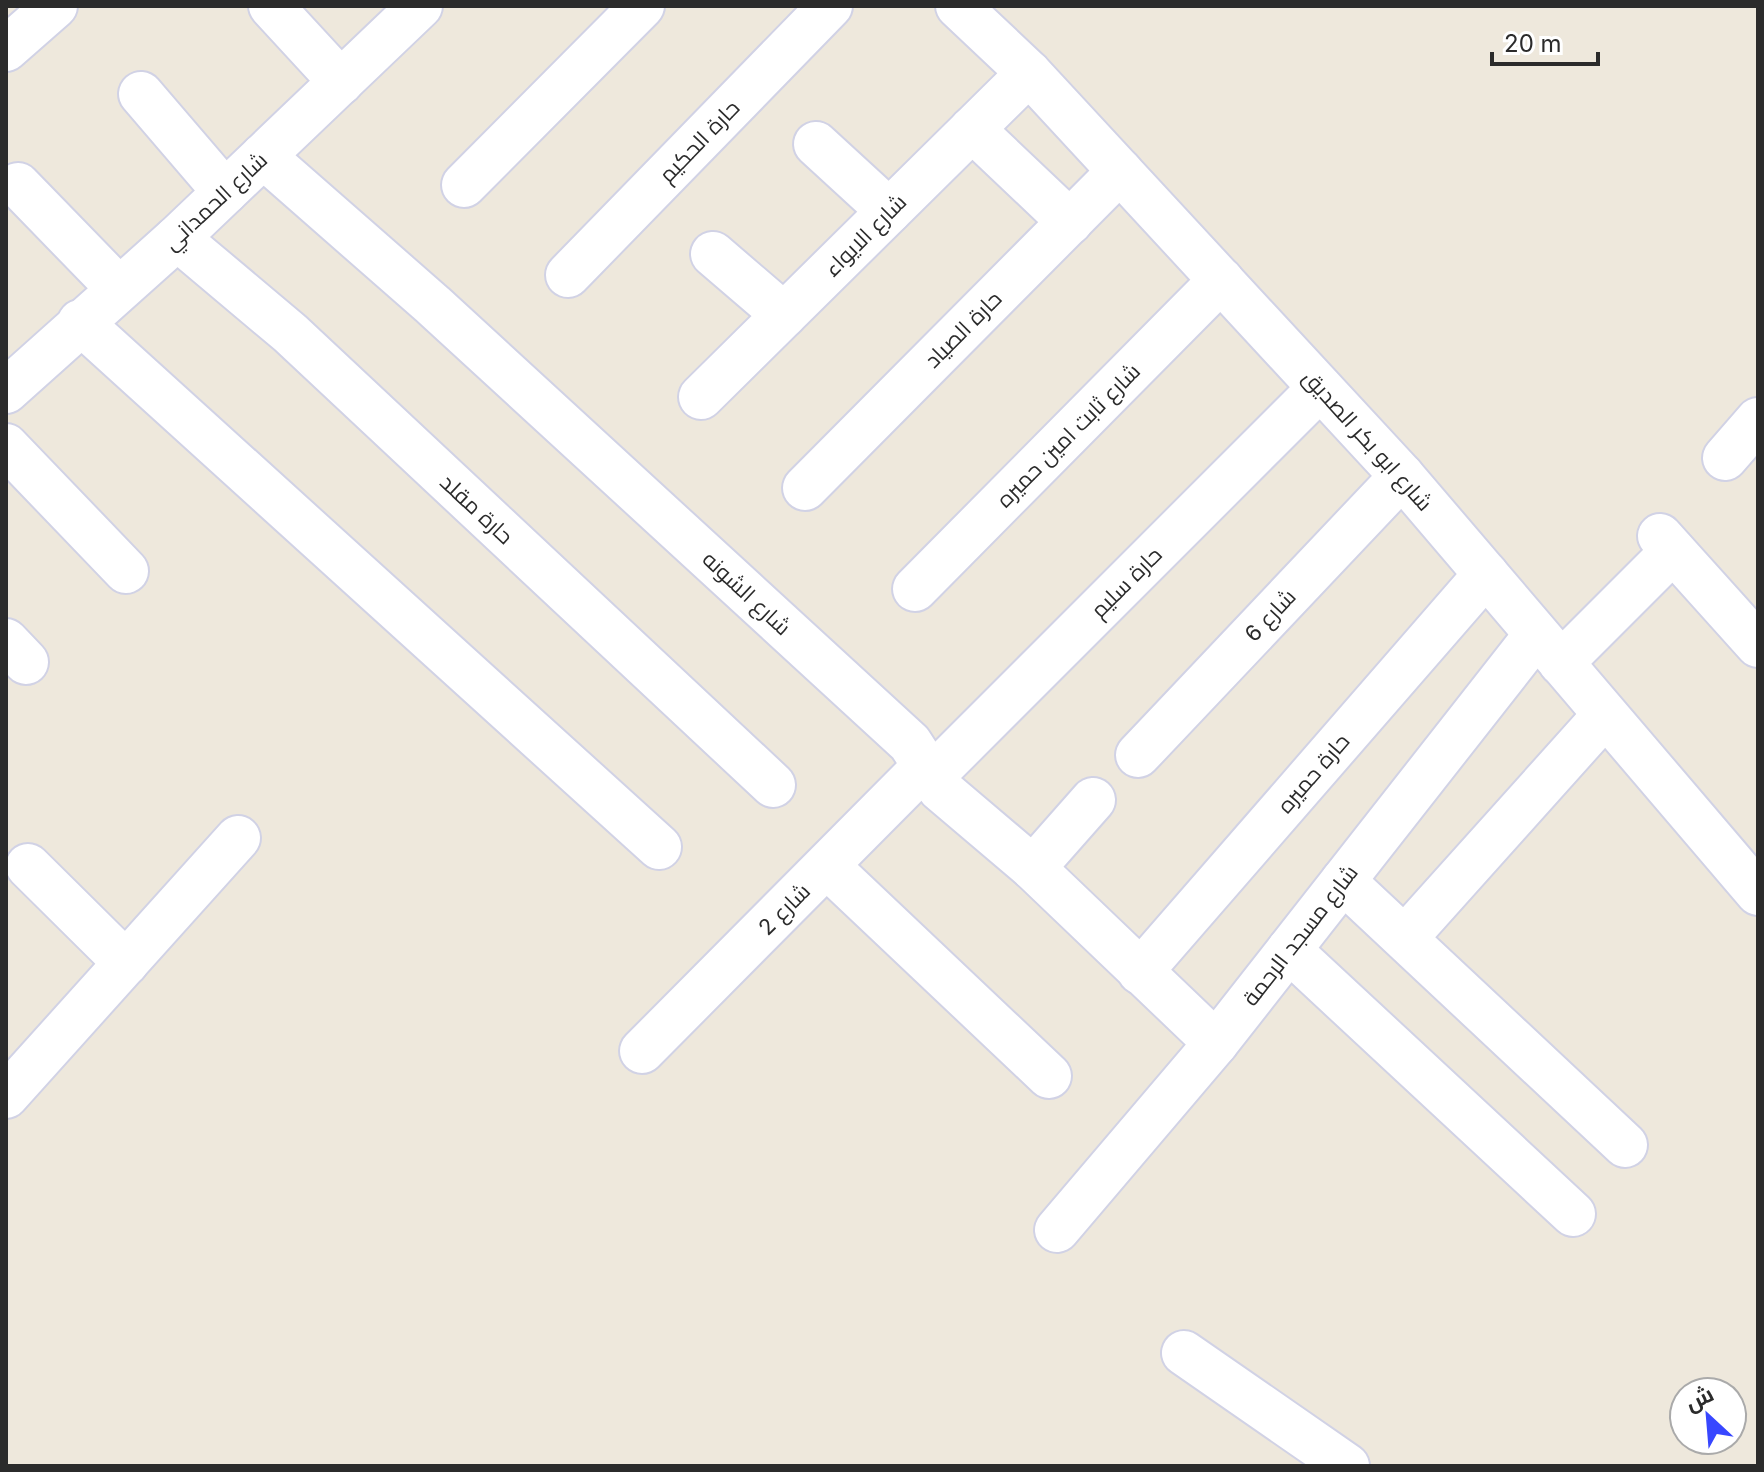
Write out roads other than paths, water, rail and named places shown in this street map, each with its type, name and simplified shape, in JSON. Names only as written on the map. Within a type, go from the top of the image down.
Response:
[{"type":"street","points":[[271,6],[341,82]]},
{"type":"street","name":"شارع الحمداني","points":[[13,372],[80,322],[177,238],[420,6]]},
{"type":"street","points":[[464,185],[642,6]]},
{"type":"street","name":"حارة الحكيم","points":[[568,275],[830,6]]},
{"type":"street","name":"شارع ابو بكر الصديق","points":[[958,6],[1029,73],[1402,476],[1758,893]]},
{"type":"street","name":"شارع الايواء","points":[[701,397],[1029,73]]},
{"type":"street","points":[[141,94],[225,192]]},
{"type":"street","points":[[972,129],[1070,222]]},
{"type":"street","points":[[816,144],[889,211]]},
{"type":"street","name":"شارع الشونه","points":[[263,156],[433,305],[910,743],[940,789],[1033,868],[1216,1043]]},
{"type":"street","name":"حارة الصياد","points":[[805,488],[1120,171]]},
{"type":"street","points":[[18,185],[119,289]]},
{"type":"street","name":"حارة مقلد","points":[[177,238],[290,333],[773,785]]},
{"type":"street","points":[[713,254],[784,315]]},
{"type":"street","name":"شارع ثابت امين حميره","points":[[915,589],[1221,280]]},
{"type":"street","points":[[80,322],[659,847]]},
{"type":"street","name":"حارة سليم","points":[[928,772],[1320,388]]},
{"type":"street","points":[[1725,458],[1758,420]]},
{"type":"street","points":[[6,446],[126,571]]},
{"type":"street","name":"شارع 6","points":[[1138,755],[1402,476]]},
{"type":"street","name":"شارع مسجد الرحمة","points":[[1057,1230],[1216,1043],[1343,881],[1548,649],[1666,544],[1758,645]]},
{"type":"street","name":"حارة حميره","points":[[1140,972],[1486,574]]},
{"type":"street","points":[[1405,938],[1605,715]]},
{"type":"street","name":"شارع 2","points":[[642,1051],[827,866],[928,772]]},
{"type":"street","points":[[1033,868],[1093,800]]},
{"type":"street","points":[[15,1070],[126,963],[238,838]]},
{"type":"street","points":[[28,866],[126,963]]},
{"type":"street","points":[[827,866],[1049,1076]]},
{"type":"street","points":[[1343,881],[1625,1145]]},
{"type":"street","points":[[1289,950],[1573,1214]]},
{"type":"street","points":[[1184,1353],[1347,1466]]}]
